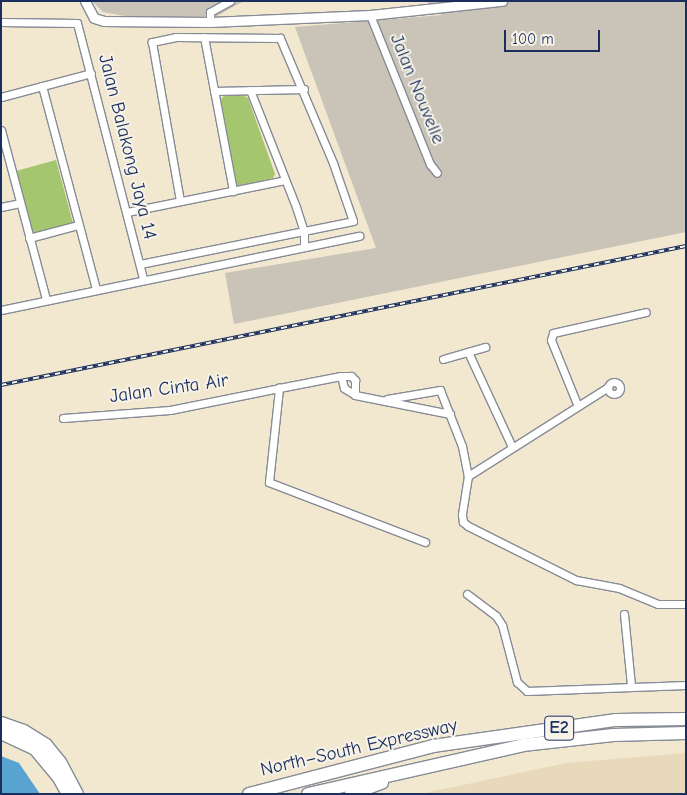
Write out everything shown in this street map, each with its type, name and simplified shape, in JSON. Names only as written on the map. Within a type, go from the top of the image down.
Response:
[{"type":"highway","name":"North–South Expressway","points":[[249,794],[433,746],[616,720],[686,719]]},
{"type":"highway","points":[[1,723],[24,731],[46,745],[60,762],[77,794]]},
{"type":"highway","points":[[1,733],[35,749],[58,776],[68,794]]},
{"type":"highway","name":"North–South Expressway","points":[[308,794],[446,760],[523,745],[613,735],[686,733]]},
{"type":"highway","points":[[351,794],[429,769],[446,760]]},
{"type":"street","points":[[85,1],[94,18],[104,21],[210,22],[370,15],[502,1]]},
{"type":"street","points":[[210,22],[210,12],[230,1]]},
{"type":"street","name":"Jalan Nouvelle","points":[[370,15],[430,164],[437,173]]},
{"type":"street","name":"Jalan Balakong Jaya 14","points":[[1,22],[77,23],[144,279]]},
{"type":"street","points":[[140,264],[348,224],[353,221],[354,215],[304,89],[284,42],[275,36],[204,37],[152,42],[180,201]]},
{"type":"street","points":[[204,37],[233,192]]},
{"type":"street","points":[[1,97],[91,73]]},
{"type":"street","points":[[42,86],[96,289]]},
{"type":"street","points":[[214,91],[304,89]]},
{"type":"street","points":[[250,90],[304,232],[304,247]]},
{"type":"street","points":[[1,130],[46,299]]},
{"type":"street","points":[[127,212],[285,180]]},
{"type":"street","points":[[1,207],[20,203]]},
{"type":"street","points":[[29,238],[78,225]]},
{"type":"street","points":[[1,310],[46,299],[359,236]]},
{"type":"street","points":[[577,404],[551,340],[553,333],[646,312]]},
{"type":"street","points":[[443,358],[485,347]]},
{"type":"street","points":[[468,352],[512,447]]},
{"type":"street","points":[[355,396],[355,380],[350,376],[341,376],[344,388],[355,396],[387,399],[450,414]]},
{"type":"street","name":"Jalan Cinta Air","points":[[63,418],[170,410],[341,376]]},
{"type":"street","points":[[468,476],[577,404],[608,387]]},
{"type":"street","points":[[279,388],[269,482],[425,542]]},
{"type":"street","points":[[387,399],[438,389],[462,446],[468,476],[462,515],[463,522],[468,526],[576,580],[619,588],[658,604],[686,604]]},
{"type":"street","points":[[467,594],[496,616],[502,625],[521,688],[527,691],[631,685],[686,685]]},
{"type":"street","points":[[624,614],[631,685]]},
{"type":"shaded area","points":[[92,1],[244,1],[215,17],[125,16],[103,12]]},
{"type":"shaded area","points":[[426,1],[686,1],[686,232],[234,324],[225,273],[376,248],[295,27],[442,15]]},
{"type":"shaded area","points":[[686,753],[686,794],[420,794],[566,763]]},
{"type":"green space","points":[[226,94],[240,94],[248,98],[275,174],[273,178],[237,187],[221,99]]},
{"type":"green space","points":[[56,160],[73,223],[33,234],[16,171]]},
{"type":"water","points":[[1,756],[19,763],[40,794],[1,794]]},
{"type":"railway","points":[[1,385],[686,246]]}]
